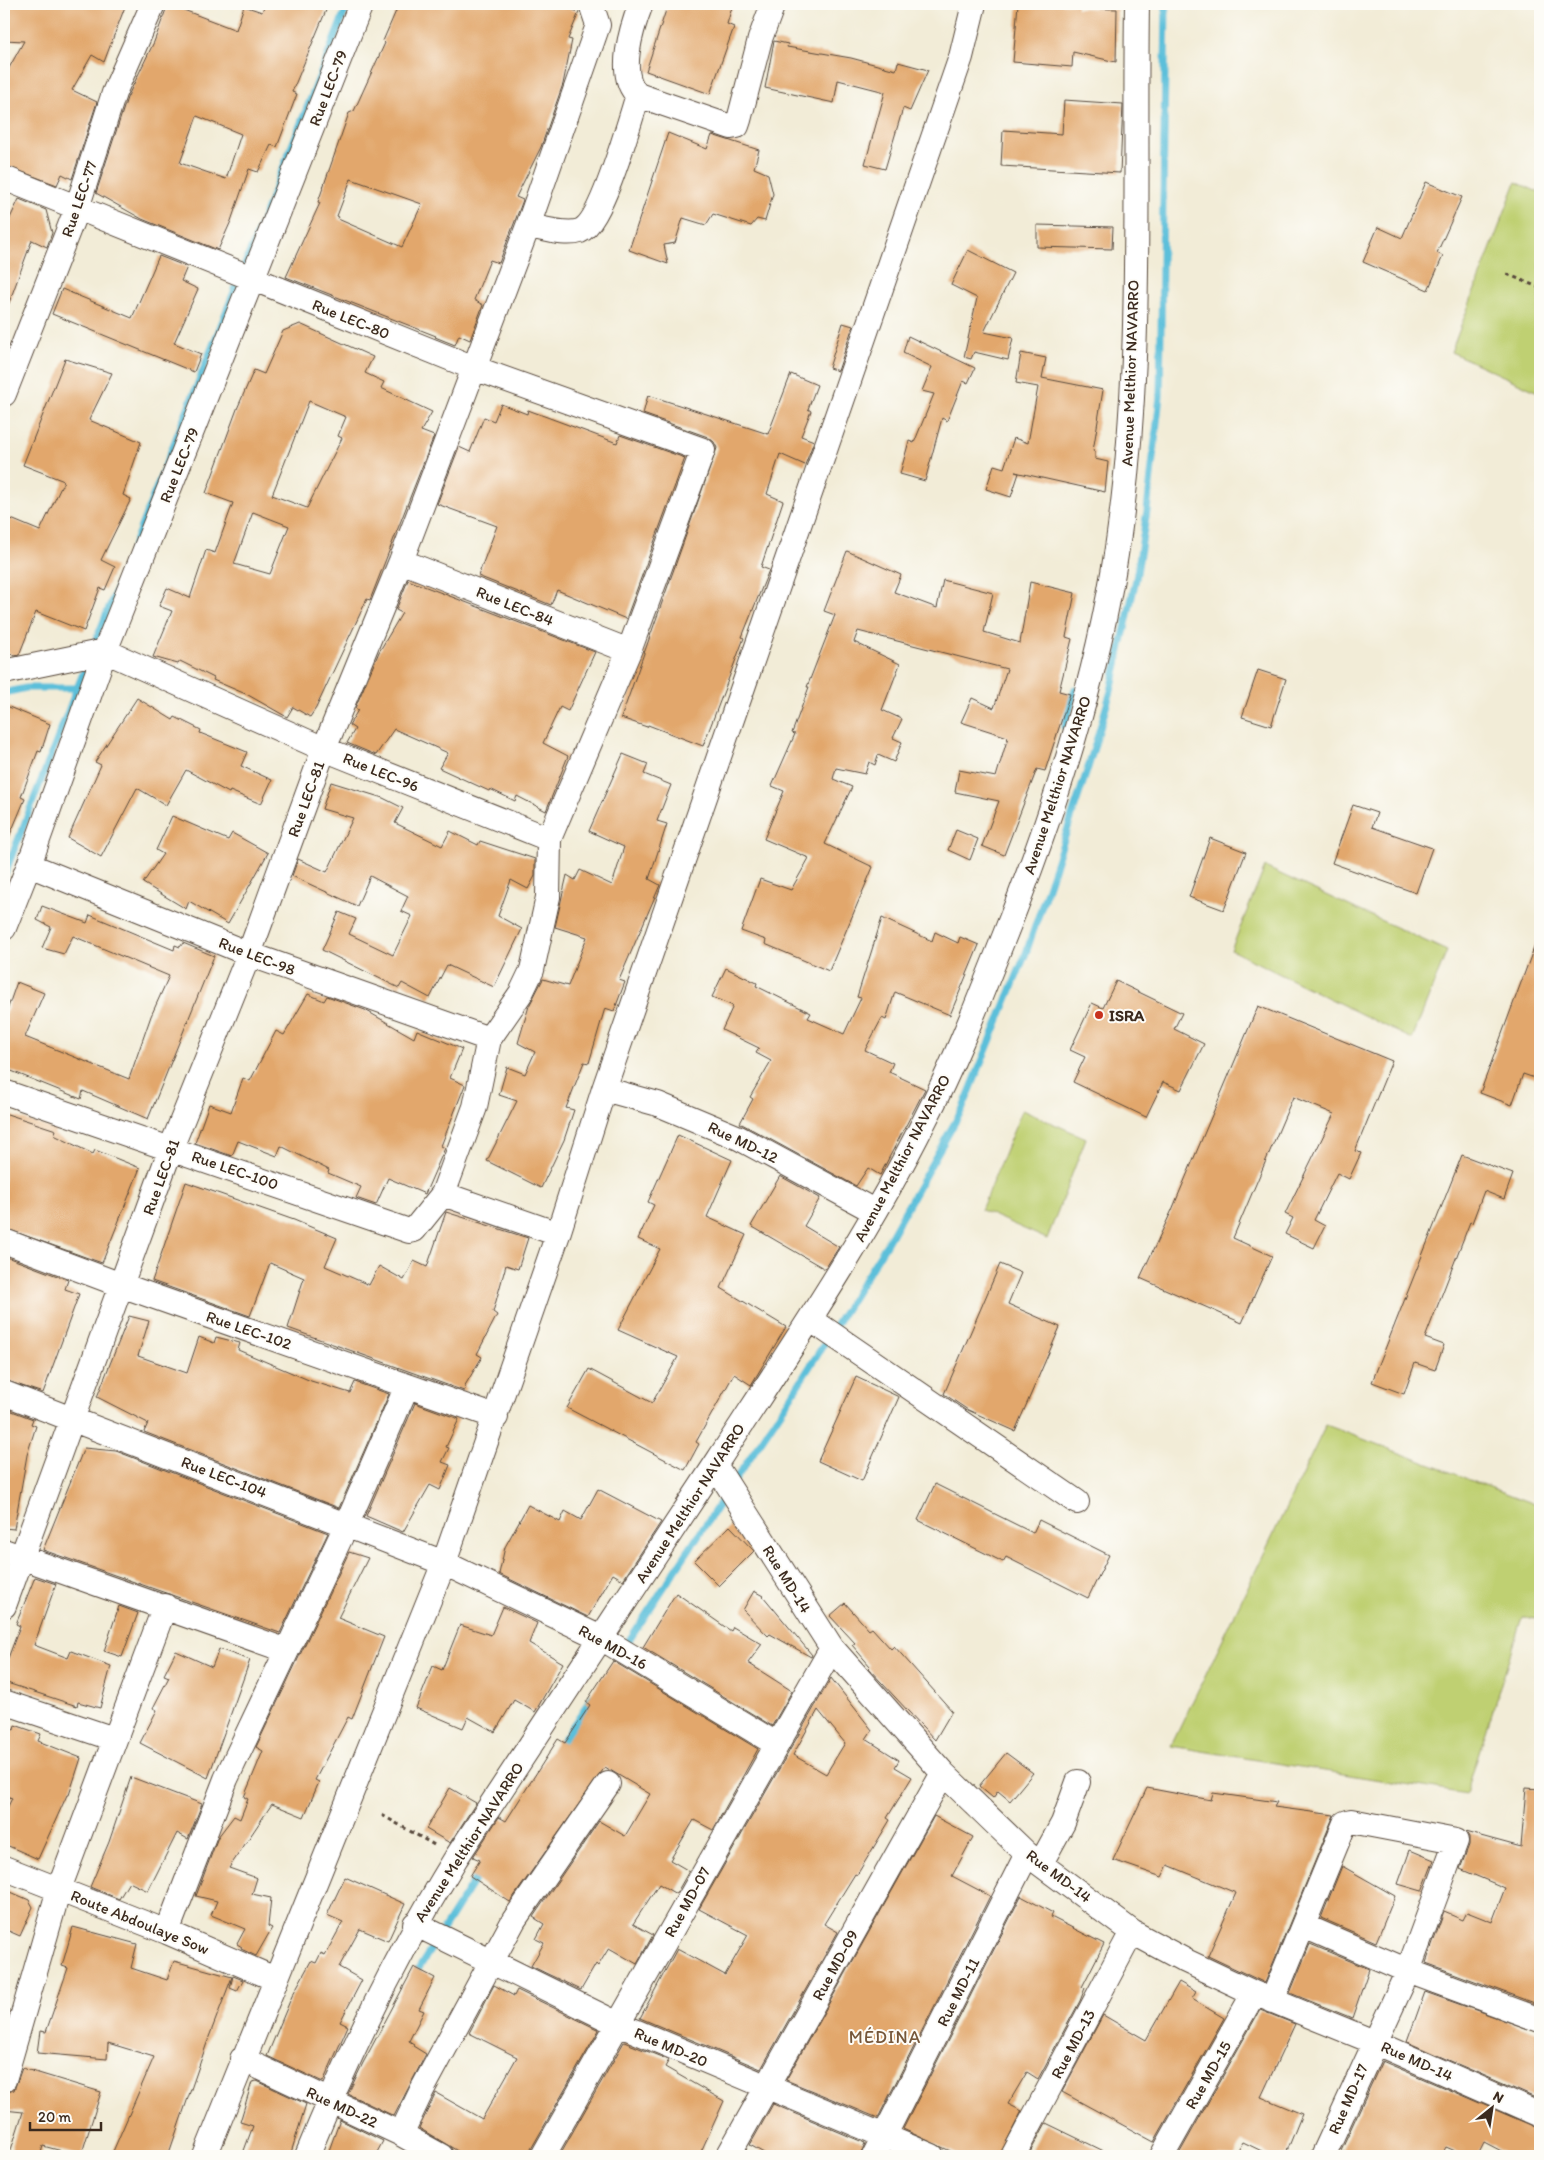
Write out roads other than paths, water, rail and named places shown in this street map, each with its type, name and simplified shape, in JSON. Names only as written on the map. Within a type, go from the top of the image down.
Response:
[{"type":"street","name":"Rue LEC-77","points":[[5,388],[77,208],[114,93],[153,4]]},
{"type":"street","name":"Rue LEC-79","points":[[4,928],[29,864],[105,651],[361,4]]},
{"type":"street","points":[[641,4],[630,32],[627,79],[632,90],[638,95],[731,127],[736,126],[773,4]]},
{"type":"street","points":[[205,2156],[242,2059],[444,1563],[558,1234],[604,1089],[961,57],[974,4]]},
{"type":"street","name":"Avenue Melthior NAVARRO","points":[[307,2156],[329,2101],[371,2011],[415,1924],[456,1858],[810,1319],[924,1123],[946,1078],[1023,891],[1059,787],[1082,708],[1114,570],[1131,421],[1137,4]]},
{"type":"street","points":[[595,14],[630,32]]},
{"type":"street","name":"Rue LEC-81","points":[[4,1606],[12,1554],[72,1419],[171,1148],[249,954],[324,749],[401,561],[528,226],[595,14]]},
{"type":"street","points":[[528,226],[571,233],[582,230],[588,225],[609,184],[638,95]]},
{"type":"street","name":"Rue LEC-80","points":[[4,178],[474,368],[703,450],[629,651]]},
{"type":"street","name":"Rue LEC-84","points":[[401,561],[629,651]]},
{"type":"street","points":[[4,672],[105,651]]},
{"type":"street","name":"Rue LEC-96","points":[[105,651],[324,749],[549,839]]},
{"type":"street","points":[[558,1234],[443,1194],[475,1107],[489,1038],[508,1012],[532,970],[548,897],[549,839],[629,651]]},
{"type":"street","name":"Rue LEC-98","points":[[29,864],[249,954],[489,1038]]},
{"type":"street","name":"Rue MD-12","points":[[604,1089],[658,1104],[739,1138],[874,1211]]},
{"type":"street","name":"Rue LEC-100","points":[[4,1092],[410,1231],[414,1230],[443,1194]]},
{"type":"street","name":"Rue LEC-102","points":[[4,1241],[121,1285],[496,1417]]},
{"type":"street","points":[[810,1319],[1077,1502]]},
{"type":"street","points":[[167,1932],[226,1779],[285,1650],[347,1524],[407,1386]]},
{"type":"street","name":"Rue LEC-104","points":[[4,1393],[444,1563]]},
{"type":"street","name":"Rue MD-14","points":[[715,1465],[832,1648],[943,1773],[1034,1858],[1132,1932],[1263,1997],[1374,2042],[1540,2115]]},
{"type":"street","points":[[12,1554],[165,1606],[285,1650]]},
{"type":"street","name":"Rue MD-16","points":[[444,1563],[601,1638],[776,1744]]},
{"type":"street","points":[[4,2080],[59,1889],[165,1606]]},
{"type":"street","name":"Rue MD-07","points":[[543,2156],[832,1648]]},
{"type":"street","points":[[4,1702],[114,1739]]},
{"type":"street","name":"Rue MD-09","points":[[728,2156],[943,1773]]},
{"type":"street","name":"Rue MD-11","points":[[879,2147],[1034,1858],[1063,1824],[1078,1782]]},
{"type":"street","points":[[401,2134],[422,2090],[514,1920],[608,1784]]},
{"type":"street","name":"Rue MD-17","points":[[1304,1926],[1344,1823],[1351,1820],[1456,1841],[1408,1971],[1323,2156]]},
{"type":"street","name":"Route Abdoulaye Sow","points":[[4,1868],[167,1932],[275,1979]]},
{"type":"street","name":"Rue MD-20","points":[[415,1924],[490,1963],[618,2024],[766,2088],[879,2147],[932,2156]]},
{"type":"street","points":[[1304,1926],[1408,1971],[1540,2020]]},
{"type":"street","name":"Rue MD-15","points":[[1162,2156],[1263,1997],[1304,1926]]},
{"type":"street","name":"Rue MD-13","points":[[1013,2156],[1132,1932]]},
{"type":"street","name":"Rue MD-22","points":[[242,2059],[401,2134],[441,2156]]},
{"type":"waterway","points":[[93,648],[348,4]]},
{"type":"waterway","points":[[733,1483],[792,1395],[884,1248],[963,1108],[1026,953],[1087,771],[1111,691],[1136,579],[1147,511],[1160,396],[1166,4]]},
{"type":"waterway","points":[[77,688],[88,661]]},
{"type":"waterway","points":[[4,693],[26,688],[77,688],[4,876]]},
{"type":"waterway","points":[[1065,727],[1075,689]]},
{"type":"waterway","points":[[624,1648],[727,1492]]},
{"type":"waterway","points":[[558,1748],[592,1697]]},
{"type":"waterway","points":[[414,1976],[480,1871]]},
{"type":"place","name":"ISRA","points":[[1099,1015]]},
{"type":"district","name":"MÉDINA","points":[[885,2037]]}]
